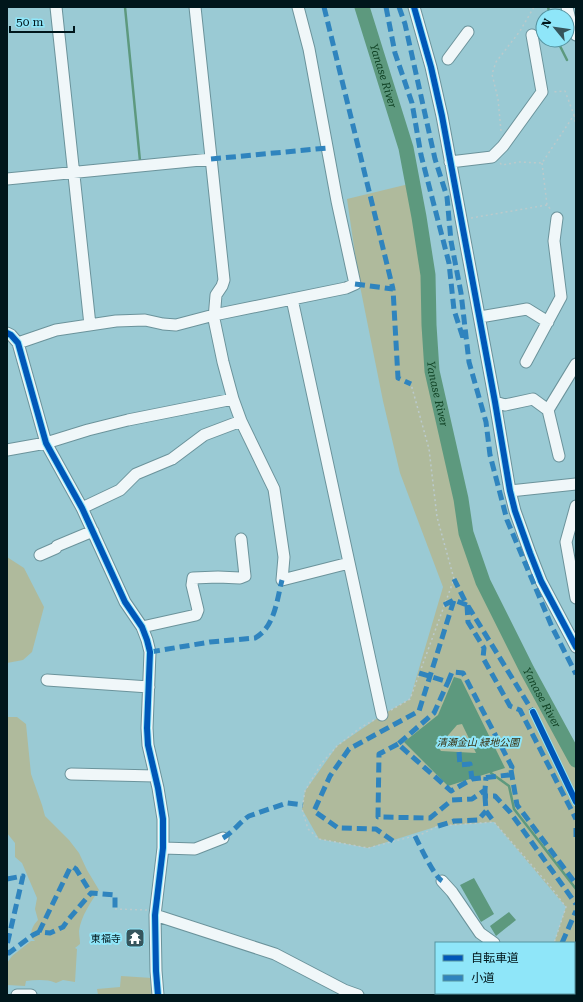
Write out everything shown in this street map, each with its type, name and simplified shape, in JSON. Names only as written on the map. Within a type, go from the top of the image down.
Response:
[{"type":"street","points":[[56,7],[90,325]]},
{"type":"street","points":[[195,7],[224,280],[216,295],[214,315],[223,362],[233,399],[241,421],[274,489],[284,557],[282,580],[348,563]]},
{"type":"street","points":[[18,343],[56,330],[116,321],[145,320],[176,325],[214,315],[346,288],[355,284],[337,201],[309,49],[298,7]]},
{"type":"street","points":[[414,7],[431,67],[442,116],[496,402],[510,491],[515,511],[541,581],[571,628],[576,647]]},
{"type":"street","points":[[567,7],[576,35]]},
{"type":"street","points":[[448,59],[468,32]]},
{"type":"street","points":[[450,162],[492,157],[502,146],[542,92],[532,35]]},
{"type":"street","points":[[7,179],[211,159]]},
{"type":"street","points":[[526,362],[562,297],[554,242],[557,218]]},
{"type":"street","points":[[292,299],[382,715]]},
{"type":"street","points":[[480,317],[527,308],[548,322]]},
{"type":"street","points":[[7,332],[18,343],[46,444],[82,508],[125,602],[142,627],[150,652],[147,728],[148,745],[163,819],[163,848],[155,912],[158,995]]},
{"type":"street","points":[[548,410],[576,364]]},
{"type":"street","points":[[7,450],[46,444],[88,430],[128,420],[233,399]]},
{"type":"street","points":[[496,402],[505,406],[533,399],[548,410],[559,456]]},
{"type":"street","points":[[82,508],[120,490],[136,474],[172,459],[204,434],[241,421]]},
{"type":"street","points":[[510,491],[576,484]]},
{"type":"street","points":[[576,506],[566,542],[576,598]]},
{"type":"street","points":[[40,555],[93,531]]},
{"type":"street","points":[[142,627],[196,614],[198,610],[192,585],[193,578],[240,578],[245,576],[241,539]]},
{"type":"street","points":[[47,680],[149,687]]},
{"type":"street","points":[[71,774],[155,776]]},
{"type":"street","points":[[163,848],[195,850],[223,838]]},
{"type":"street","points":[[442,881],[452,892],[480,933],[493,942]]},
{"type":"street","points":[[155,912],[274,954],[344,990],[358,995]]},
{"type":"street","points":[[17,995],[30,995]]},
{"type":"path","points":[[502,146],[498,99],[492,74],[496,62],[520,31],[534,7]]},
{"type":"path","points":[[542,92],[565,91],[574,115],[576,127]]},
{"type":"path","points":[[557,218],[547,205],[542,163],[574,115]]},
{"type":"path","points":[[492,157],[502,165],[519,162],[542,163]]},
{"type":"path","points":[[462,220],[547,205]]},
{"type":"path","points":[[411,384],[429,449],[438,518],[454,579],[410,699],[360,728],[337,746],[321,764],[305,792],[302,809],[308,829],[320,839],[368,848],[422,834],[438,826],[494,822],[550,885],[566,907],[554,942]]},
{"type":"path","points":[[533,712],[576,802]]},
{"type":"path","points":[[115,909],[155,912]]},
{"type":"green space","name":"清瀬金山 緑地公園","points":[[413,183],[432,371],[466,533],[483,582],[576,757],[576,988],[575,942],[554,942],[566,907],[494,822],[438,826],[368,848],[319,839],[302,809],[305,791],[337,746],[382,715],[410,699],[443,587],[400,473],[383,401],[359,281],[347,199]]},
{"type":"green space","points":[[7,557],[24,568],[44,607],[32,652],[23,660],[7,663]]},
{"type":"green space","points":[[7,717],[17,717],[26,724],[31,774],[45,816],[69,840],[79,853],[99,890],[87,909],[80,925],[80,944],[75,948],[77,949],[75,982],[63,980],[56,983],[38,980],[26,981],[25,986],[7,985],[7,963],[12,956],[31,941],[35,941],[31,937],[31,932],[38,920],[35,909],[37,898],[22,863],[15,857],[15,843],[7,833]]},
{"type":"green space","points":[[121,976],[152,978],[154,995],[98,995],[97,989],[120,987]]},
{"type":"shaded area","points":[[454,677],[461,679],[505,768],[448,786],[404,742],[438,715]],"holes":[[[462,724],[476,753],[441,751],[438,747],[457,725]]]},
{"type":"shaded area","points":[[474,878],[494,914],[481,922],[460,885]]},
{"type":"shaded area","points":[[509,912],[516,920],[496,936],[490,926]]},
{"type":"waterway","points":[[125,7],[140,161],[143,161]]},
{"type":"waterway","name":"Yanase River","points":[[362,7],[406,148],[428,275],[432,371],[461,499],[466,533],[483,582],[527,670],[576,760]]},
{"type":"waterway","points":[[561,48],[567,60]]},
{"type":"waterway","points":[[491,773],[509,786],[514,809],[576,889]]},
{"type":"marked path","points":[[324,7],[393,289]]},
{"type":"marked path","points":[[386,7],[395,53],[412,103],[421,155],[449,263],[454,310],[464,341]]},
{"type":"marked path","points":[[399,7],[405,24],[435,159],[447,197],[451,241],[461,293],[469,362],[486,422],[490,455],[507,520],[552,627],[576,674]]},
{"type":"marked path","points":[[211,159],[327,148]]},
{"type":"marked path","points":[[355,284],[393,289],[398,378],[411,384]]},
{"type":"marked path","points":[[444,605],[454,600],[467,605],[454,579]]},
{"type":"marked path","points":[[150,652],[210,642],[255,638],[262,633],[271,620],[277,604],[282,580]]},
{"type":"marked path","points":[[393,841],[376,829],[338,828],[314,811],[330,776],[349,749],[419,711],[454,600]]},
{"type":"marked path","points":[[467,605],[468,622],[484,648],[483,658],[510,706],[520,710],[576,819]]},
{"type":"marked path","points":[[468,606],[533,712]]},
{"type":"marked path","points":[[419,673],[448,682],[452,672],[463,673],[512,767],[509,775],[472,779],[451,791],[398,744],[434,713],[448,682]]},
{"type":"marked path","points":[[398,744],[379,754],[378,817],[430,818],[452,800],[472,799],[485,790],[486,777]]},
{"type":"marked path","points":[[459,752],[460,765],[470,764],[472,779]]},
{"type":"marked path","points":[[511,770],[517,805],[576,884]]},
{"type":"marked path","points":[[485,789],[485,796],[495,796],[510,812],[576,904]]},
{"type":"marked path","points":[[485,796],[486,811],[494,822]]},
{"type":"marked path","points":[[223,838],[249,816],[287,803],[303,805]]},
{"type":"marked path","points":[[438,826],[454,821],[478,820],[486,811]]},
{"type":"marked path","points":[[576,828],[576,837]]},
{"type":"marked path","points":[[415,836],[431,867],[442,881]]},
{"type":"marked path","points":[[39,932],[70,868],[73,867],[76,869],[91,893]]},
{"type":"marked path","points":[[7,879],[23,876],[7,945]]},
{"type":"marked path","points":[[7,952],[9,953],[39,932],[50,933],[63,927],[91,893],[115,895],[115,909]]},
{"type":"marked path","points":[[562,942],[576,911]]},
{"type":"cycle path","points":[[414,7],[431,67],[442,116],[510,491],[515,511],[541,581],[576,647]]},
{"type":"cycle path","points":[[7,333],[11,335],[18,343],[46,443],[82,508],[125,602],[142,627],[150,652],[147,728],[148,745],[158,788],[163,819],[163,848],[155,915],[158,995]]},
{"type":"cycle path","points":[[533,712],[576,802]]},
{"type":"place","name":"東福寺","points":[[135,938]]}]
